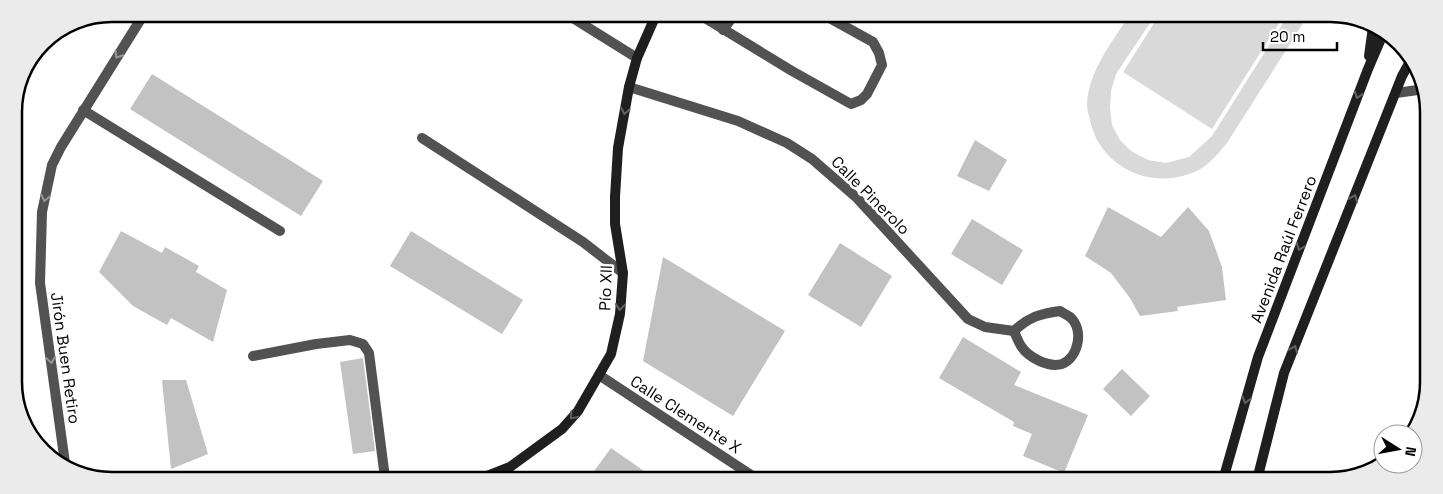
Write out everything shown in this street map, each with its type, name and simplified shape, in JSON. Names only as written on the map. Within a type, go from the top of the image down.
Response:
[{"type":"main road","name":"Pío XII","points":[[498,472],[510,467],[562,429],[578,411],[611,354],[620,314],[623,273],[615,224],[618,148],[629,87],[637,58],[653,22]]},
{"type":"main road","points":[[1368,69],[1372,33]]},
{"type":"main road","name":"Avenida Raúl Ferrero","points":[[1226,471],[1258,357],[1381,38]]},
{"type":"main road","points":[[1259,471],[1284,373],[1402,76],[1408,67]]},
{"type":"street","name":"Jirón Buen Retiro","points":[[64,457],[40,282],[42,212],[52,165],[60,147],[139,22]]},
{"type":"street","points":[[579,22],[637,58]]},
{"type":"street","points":[[711,22],[851,104],[861,100],[867,94],[882,65],[879,53],[873,42],[837,22]]},
{"type":"street","points":[[723,30],[729,22]]},
{"type":"street","name":"Calle Pinerolo","points":[[629,87],[738,121],[787,143],[812,159],[857,198],[968,319],[984,327],[1014,331]]},
{"type":"street","points":[[1396,93],[1418,90]]},
{"type":"street","points":[[83,110],[280,231]]},
{"type":"street","points":[[422,138],[583,242],[623,273]]},
{"type":"street","points":[[1060,312],[1072,318],[1078,330],[1077,348],[1068,360],[1061,364],[1050,364],[1028,354],[1020,345],[1014,331],[1025,321],[1041,314],[1060,312]]},
{"type":"street","points":[[254,356],[316,344],[350,340],[363,344],[370,353],[384,472]]},
{"type":"street","name":"Calle Clemente X","points":[[600,375],[747,471]]},
{"type":"shaded area","points":[[1125,22],[1151,22],[1116,74],[1111,91],[1110,108],[1112,125],[1120,140],[1131,151],[1148,160],[1166,163],[1189,157],[1212,136],[1284,22],[1304,22],[1227,143],[1201,169],[1173,178],[1157,178],[1127,170],[1103,150],[1095,136],[1087,109],[1088,93],[1091,81],[1108,48]]},
{"type":"shaded area","points":[[1155,22],[1280,22],[1212,129],[1123,72]]},
{"type":"building","points":[[152,74],[323,181],[301,216],[130,109]]},
{"type":"building","points":[[975,140],[1007,160],[989,191],[957,176]]},
{"type":"building","points":[[1108,207],[1161,237],[1188,207],[1209,231],[1222,267],[1226,300],[1177,307],[1178,311],[1140,316],[1130,298],[1111,273],[1085,256]]},
{"type":"building","points":[[972,219],[1023,250],[1002,285],[951,254]]},
{"type":"building","points":[[121,231],[162,253],[165,247],[199,266],[196,272],[227,290],[213,342],[171,318],[167,325],[133,306],[99,272]]},
{"type":"building","points":[[411,231],[523,300],[502,334],[390,266]]},
{"type":"building","points":[[840,243],[892,276],[861,327],[808,295]]},
{"type":"building","points":[[663,257],[785,331],[733,416],[643,361]]},
{"type":"building","points":[[963,337],[1021,372],[1014,385],[1088,415],[1065,471],[1060,471],[1023,456],[1032,434],[1013,426],[1014,422],[939,378]]},
{"type":"building","points":[[363,358],[375,451],[353,454],[340,362]]},
{"type":"building","points":[[1122,369],[1150,396],[1131,416],[1103,389]]},
{"type":"building","points":[[162,380],[186,380],[208,454],[171,469]]},
{"type":"building","points":[[611,448],[645,472],[594,472]]}]
